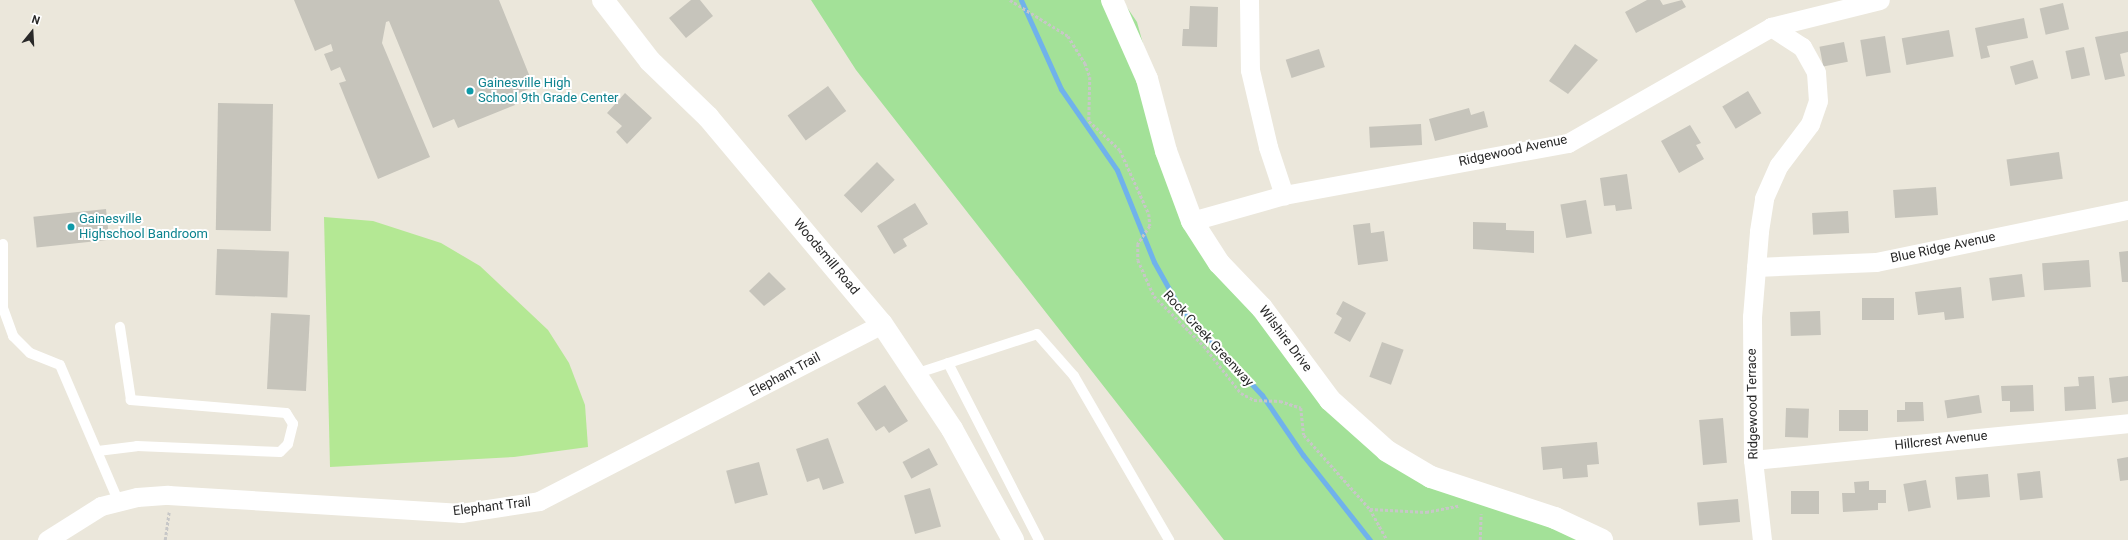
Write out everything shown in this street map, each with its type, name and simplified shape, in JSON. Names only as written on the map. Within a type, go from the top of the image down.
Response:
[{"type":"street","name":"Woodsmill Road","points":[[603,0],[650,61],[708,117],[882,324],[918,373],[1013,540]]},
{"type":"street","name":"Wilshire Drive","points":[[1112,0],[1147,79],[1166,152],[1192,221],[1219,263],[1262,308],[1330,400],[1388,451],[1431,477],[1555,518],[1602,540]]},
{"type":"street","points":[[1249,0],[1250,70],[1268,147],[1284,195]]},
{"type":"street","name":"Ridgewood Avenue","points":[[1192,221],[1284,195],[1568,143],[1771,27],[1880,0]]},
{"type":"street","name":"Ridgewood Terrace","points":[[1762,540],[1754,460],[1752,317],[1764,198],[1779,165],[1810,124],[1818,101],[1816,72],[1802,47],[1771,27]]},
{"type":"street","name":"Blue Ridge Avenue","points":[[1756,267],[1876,262],[2128,210]]},
{"type":"street","name":"Elephant Trail","points":[[47,540],[84,515],[118,500],[168,495],[461,513],[539,501],[882,324]]},
{"type":"street","name":"Hillcrest Avenue","points":[[1754,460],[2128,423]]},
{"type":"lane","points":[[3,244],[3,308],[13,336],[30,353],[60,365],[118,500]]},
{"type":"lane","points":[[98,451],[137,446],[280,452],[288,444],[293,424],[286,413],[131,400],[120,327]]},
{"type":"lane","points":[[918,373],[1037,334],[1074,376],[1169,540]]},
{"type":"lane","points":[[948,363],[1038,540]]},
{"type":"path","name":"Rock Creek Greenway","points":[[1011,1],[1044,19],[1068,36],[1084,63],[1090,77],[1089,121],[1120,150],[1150,226],[1138,244],[1138,260],[1154,296],[1204,346],[1241,393],[1254,400],[1280,401],[1301,408],[1304,435],[1370,509],[1387,539]]},
{"type":"path","points":[[165,540],[170,524],[168,495]]},
{"type":"path","points":[[1480,540],[1478,522],[1489,497]]},
{"type":"path","points":[[1370,509],[1426,512],[1462,505]]},
{"type":"green space","points":[[811,0],[1122,0],[1137,22],[1189,210],[1388,456],[1604,540],[1224,540],[856,70]]},
{"type":"green space","points":[[324,217],[373,221],[441,243],[480,266],[548,330],[569,363],[585,405],[588,447],[514,457],[330,467]]},
{"type":"building","name":"Gainesville High School 9th Grade Center","points":[[294,0],[499,0],[534,87],[511,96],[515,105],[458,128],[454,119],[433,128],[389,21],[386,22],[382,43],[430,157],[378,179],[339,83],[346,81],[340,67],[331,71],[324,54],[333,51],[331,44],[315,51]]},
{"type":"building","points":[[691,0],[700,0],[713,16],[686,38],[669,18]]},
{"type":"building","points":[[1647,0],[1660,0],[1663,5],[1682,0],[1686,7],[1636,33],[1625,12]]},
{"type":"building","points":[[2063,3],[2069,29],[2046,35],[2040,8]]},
{"type":"building","points":[[1190,6],[1218,7],[1217,47],[1182,46],[1183,29],[1189,29]]},
{"type":"building","points":[[2024,18],[2028,38],[1987,46],[1990,57],[1981,59],[1975,28]]},
{"type":"building","points":[[1949,30],[1954,57],[1906,65],[1902,38]]},
{"type":"building","points":[[2128,31],[2128,52],[2120,54],[2125,76],[2105,80],[2095,37]]},
{"type":"building","points":[[1885,36],[1891,73],[1866,76],[1860,40]]},
{"type":"building","points":[[1844,42],[1848,62],[1823,66],[1819,47]]},
{"type":"building","points":[[1575,44],[1598,60],[1568,94],[1549,81]]},
{"type":"building","points":[[2084,47],[2090,75],[2071,79],[2065,51]]},
{"type":"building","points":[[1319,49],[1325,67],[1292,78],[1286,60]]},
{"type":"building","points":[[2033,60],[2038,78],[2015,85],[2010,67]]},
{"type":"building","points":[[828,86],[846,111],[806,140],[788,115]]},
{"type":"building","points":[[1748,91],[1761,113],[1736,129],[1722,106]]},
{"type":"building","points":[[625,93],[652,118],[627,144],[616,132],[622,126],[607,113]]},
{"type":"building","points":[[218,103],[273,104],[271,231],[216,230]]},
{"type":"building","points":[[1469,108],[1471,115],[1484,111],[1488,127],[1435,141],[1429,119]]},
{"type":"building","points":[[1421,124],[1422,145],[1370,148],[1369,127]]},
{"type":"building","points":[[1690,125],[1701,143],[1696,145],[1704,159],[1679,173],[1661,141]]},
{"type":"building","points":[[2059,152],[2063,179],[2010,186],[2007,159]]},
{"type":"building","points":[[877,162],[895,180],[861,213],[844,195]]},
{"type":"building","points":[[1627,174],[1632,209],[1616,211],[1615,205],[1604,206],[1600,178]]},
{"type":"building","points":[[1936,187],[1938,215],[1895,218],[1893,190]]},
{"type":"building","points":[[1586,200],[1592,233],[1566,238],[1560,205]]},
{"type":"building","points":[[915,203],[928,224],[903,239],[907,246],[894,254],[877,226]]},
{"type":"building","name":"Gainesville Highschool Bandroom","points":[[106,209],[109,240],[37,247],[33,217]]},
{"type":"building","points":[[1848,211],[1849,233],[1813,235],[1812,213]]},
{"type":"building","points":[[1473,222],[1506,223],[1506,230],[1534,231],[1534,253],[1473,249]]},
{"type":"building","points":[[1370,223],[1371,233],[1384,231],[1388,261],[1358,265],[1353,225]]},
{"type":"building","points":[[217,249],[289,252],[287,297],[215,295]]},
{"type":"building","points":[[2128,251],[2128,282],[2122,282],[2119,252]]},
{"type":"building","points":[[2089,260],[2091,287],[2044,290],[2042,263]]},
{"type":"building","points":[[769,272],[786,289],[764,306],[749,291]]},
{"type":"building","points":[[2022,274],[2025,297],[1992,301],[1989,278]]},
{"type":"building","points":[[1961,287],[1964,318],[1945,320],[1944,312],[1918,315],[1915,292]]},
{"type":"building","points":[[1862,298],[1894,298],[1894,320],[1862,320]]},
{"type":"building","points":[[1343,301],[1366,313],[1350,342],[1334,333],[1342,318],[1336,314]]},
{"type":"building","points":[[1820,311],[1821,335],[1791,336],[1790,312]]},
{"type":"building","points":[[271,313],[310,315],[306,391],[267,389]]},
{"type":"building","points":[[1382,342],[1404,350],[1391,385],[1369,377]]},
{"type":"building","points":[[2094,376],[2096,409],[2065,411],[2064,387],[2079,386],[2078,377]]},
{"type":"building","points":[[2128,376],[2128,401],[2112,403],[2109,378]]},
{"type":"building","points":[[885,385],[908,421],[889,433],[884,426],[876,431],[857,403]]},
{"type":"building","points":[[2033,385],[2034,411],[2010,412],[2010,401],[2002,401],[2001,386]]},
{"type":"building","points":[[1979,395],[1982,413],[1947,418],[1944,400]]},
{"type":"building","points":[[1905,402],[1923,402],[1924,421],[1897,422],[1897,410],[1905,410]]},
{"type":"building","points":[[1786,408],[1809,409],[1808,438],[1785,437]]},
{"type":"building","points":[[1839,410],[1868,410],[1868,431],[1839,431]]},
{"type":"building","points":[[1723,418],[1727,463],[1703,465],[1699,420]]},
{"type":"building","points":[[828,438],[844,483],[823,490],[819,478],[807,482],[796,449]]},
{"type":"building","points":[[1597,442],[1599,464],[1587,465],[1588,477],[1563,479],[1562,468],[1543,470],[1541,447]]},
{"type":"building","points":[[929,448],[938,465],[911,479],[903,462]]},
{"type":"building","points":[[2128,457],[2128,480],[2120,481],[2117,459]]},
{"type":"building","points":[[759,462],[768,495],[735,504],[726,471]]},
{"type":"building","points":[[2040,471],[2043,498],[2020,500],[2017,473]]},
{"type":"building","points":[[1988,474],[1990,497],[1957,500],[1955,477]]},
{"type":"building","points":[[1926,480],[1931,508],[1908,512],[1903,484]]},
{"type":"building","points":[[1869,481],[1869,490],[1886,490],[1886,503],[1878,503],[1878,510],[1843,512],[1842,493],[1855,493],[1854,482]]},
{"type":"building","points":[[930,488],[941,526],[915,534],[904,495]]},
{"type":"building","points":[[1791,491],[1819,491],[1819,514],[1791,514]]},
{"type":"building","points":[[1738,499],[1740,522],[1699,525],[1697,503]]},
{"type":"waterway","points":[[1021,0],[1061,89],[1117,170],[1154,262],[1178,305],[1262,395],[1303,455],[1370,540]]},
{"type":"place","name":"Gainesville High School 9th Grade Center","points":[[470,91]]},
{"type":"place","name":"Gainesville Highschool Bandroom","points":[[71,227]]}]
